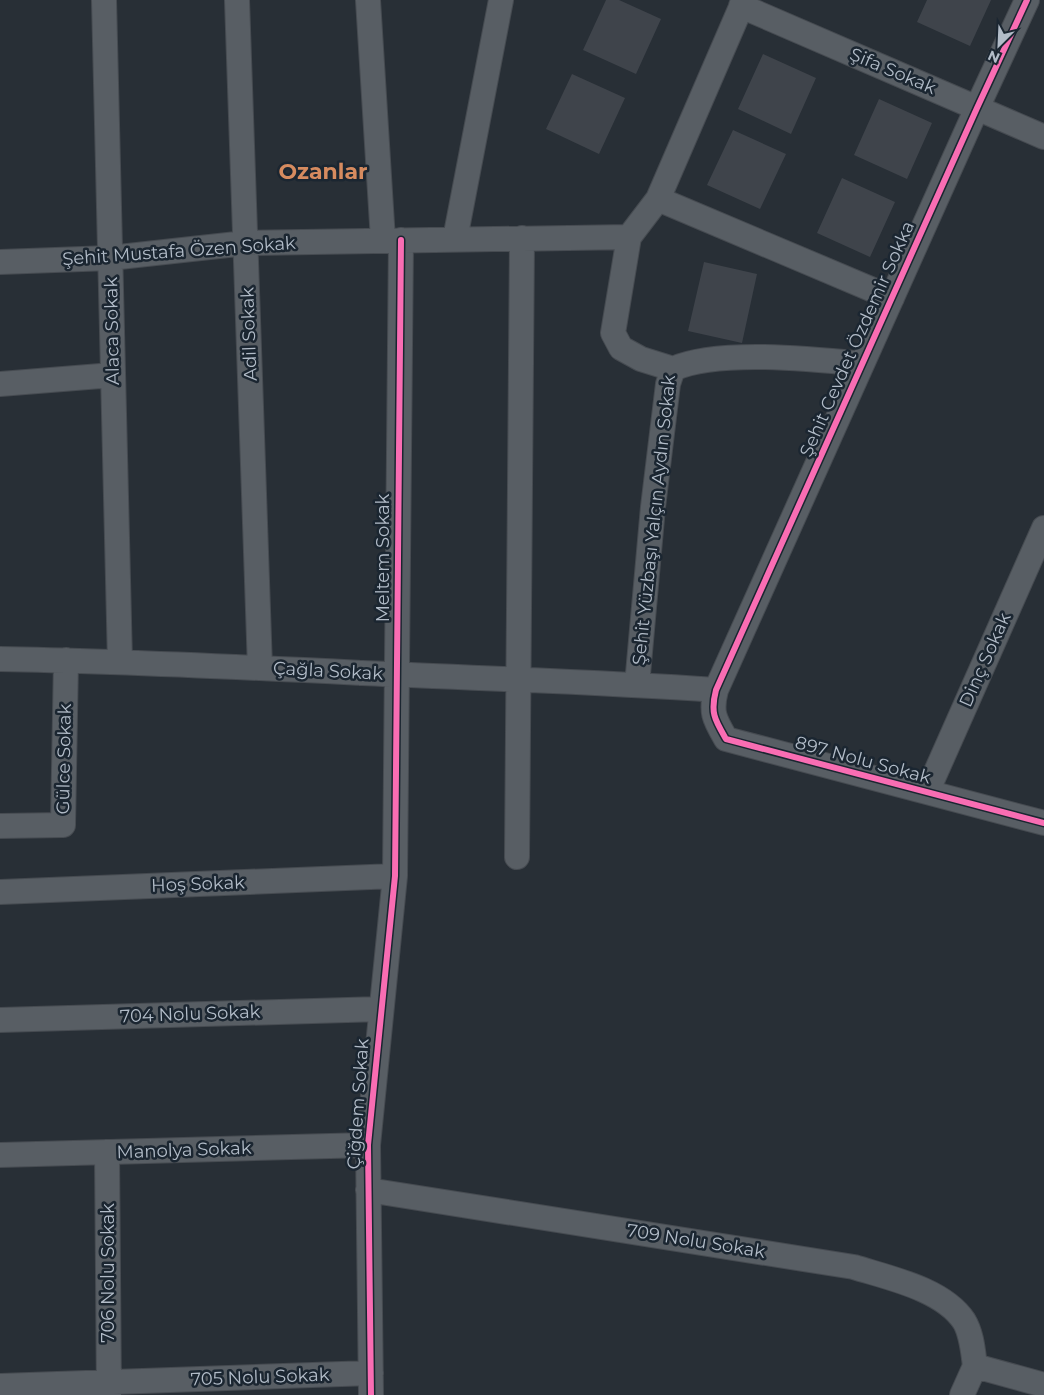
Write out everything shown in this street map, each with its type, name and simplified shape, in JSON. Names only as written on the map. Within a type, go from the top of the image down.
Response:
[{"type":"street","name":"Alaca Sokak","points":[[104,0],[120,662]]},
{"type":"street","name":"Adil Sokak","points":[[237,0],[260,668]]},
{"type":"street","name":"Meltem Sokak","points":[[368,0],[392,240],[397,674],[396,876]]},
{"type":"street","points":[[455,239],[501,0]]},
{"type":"street","name":"Şehit Cevdet Özdemir Sokka","points":[[716,690],[1027,0]]},
{"type":"street","name":"Şifa Sokak","points":[[743,3],[1044,137]]},
{"type":"street","name":"Şehit Yüzbaşı Yalçın Aydın Sokak","points":[[637,685],[653,507],[668,384],[673,369],[641,359],[621,348],[613,333],[628,237],[658,199],[743,3]]},
{"type":"street","points":[[658,199],[892,298]]},
{"type":"street","name":"Şehit Mustafa Özen Sokak","points":[[0,262],[110,258],[246,243],[628,237]]},
{"type":"street","points":[[517,857],[522,238]]},
{"type":"street","points":[[673,369],[683,364],[733,357],[820,360],[862,364]]},
{"type":"street","points":[[0,384],[113,375]]},
{"type":"street","name":"Dinç Sokak","points":[[927,792],[1044,528]]},
{"type":"street","name":"Çağla Sokak","points":[[0,659],[260,668],[716,690]]},
{"type":"street","name":"Gülce Sokak","points":[[0,826],[63,825],[66,660]]},
{"type":"street","name":"897 Nolu Sokak","points":[[716,690],[712,705],[716,721],[726,739],[1044,824]]},
{"type":"street","name":"Hoş Sokak","points":[[0,892],[396,876]]},
{"type":"street","name":"Çiğdem Sokak","points":[[371,1384],[368,1145],[396,876]]},
{"type":"street","name":"704 Nolu Sokak","points":[[0,1020],[381,1009]]},
{"type":"street","name":"Manolya Sokak","points":[[0,1155],[368,1145]]},
{"type":"street","name":"706 Nolu Sokak","points":[[108,1152],[109,1389]]},
{"type":"street","name":"709 Nolu Sokak","points":[[368,1190],[854,1267],[934,1295],[954,1310],[965,1322],[972,1344],[975,1366]]},
{"type":"street","points":[[962,1395],[975,1366],[1044,1385]]},
{"type":"street","name":"705 Nolu Sokak","points":[[0,1386],[109,1389],[371,1384]]},
{"type":"building","points":[[606,0],[619,0],[661,19],[636,74],[583,50]]},
{"type":"building","points":[[927,0],[991,0],[970,46],[917,22]]},
{"type":"building","points":[[763,54],[816,78],[791,134],[738,109]]},
{"type":"building","points":[[572,74],[625,98],[599,154],[546,129]]},
{"type":"building","points":[[879,99],[932,123],[907,179],[854,155]]},
{"type":"building","points":[[733,130],[786,154],[760,209],[707,185]]},
{"type":"building","points":[[842,178],[895,202],[870,257],[817,233]]},
{"type":"building","points":[[704,262],[757,274],[742,343],[688,331]]},
{"type":"cycle path","points":[[1027,0],[716,690],[713,705],[716,721],[726,739],[1044,823]]},
{"type":"cycle path","points":[[371,1395],[368,1145],[395,876],[401,240]]},
{"type":"district","name":"Ozanlar","points":[[323,171]]}]
